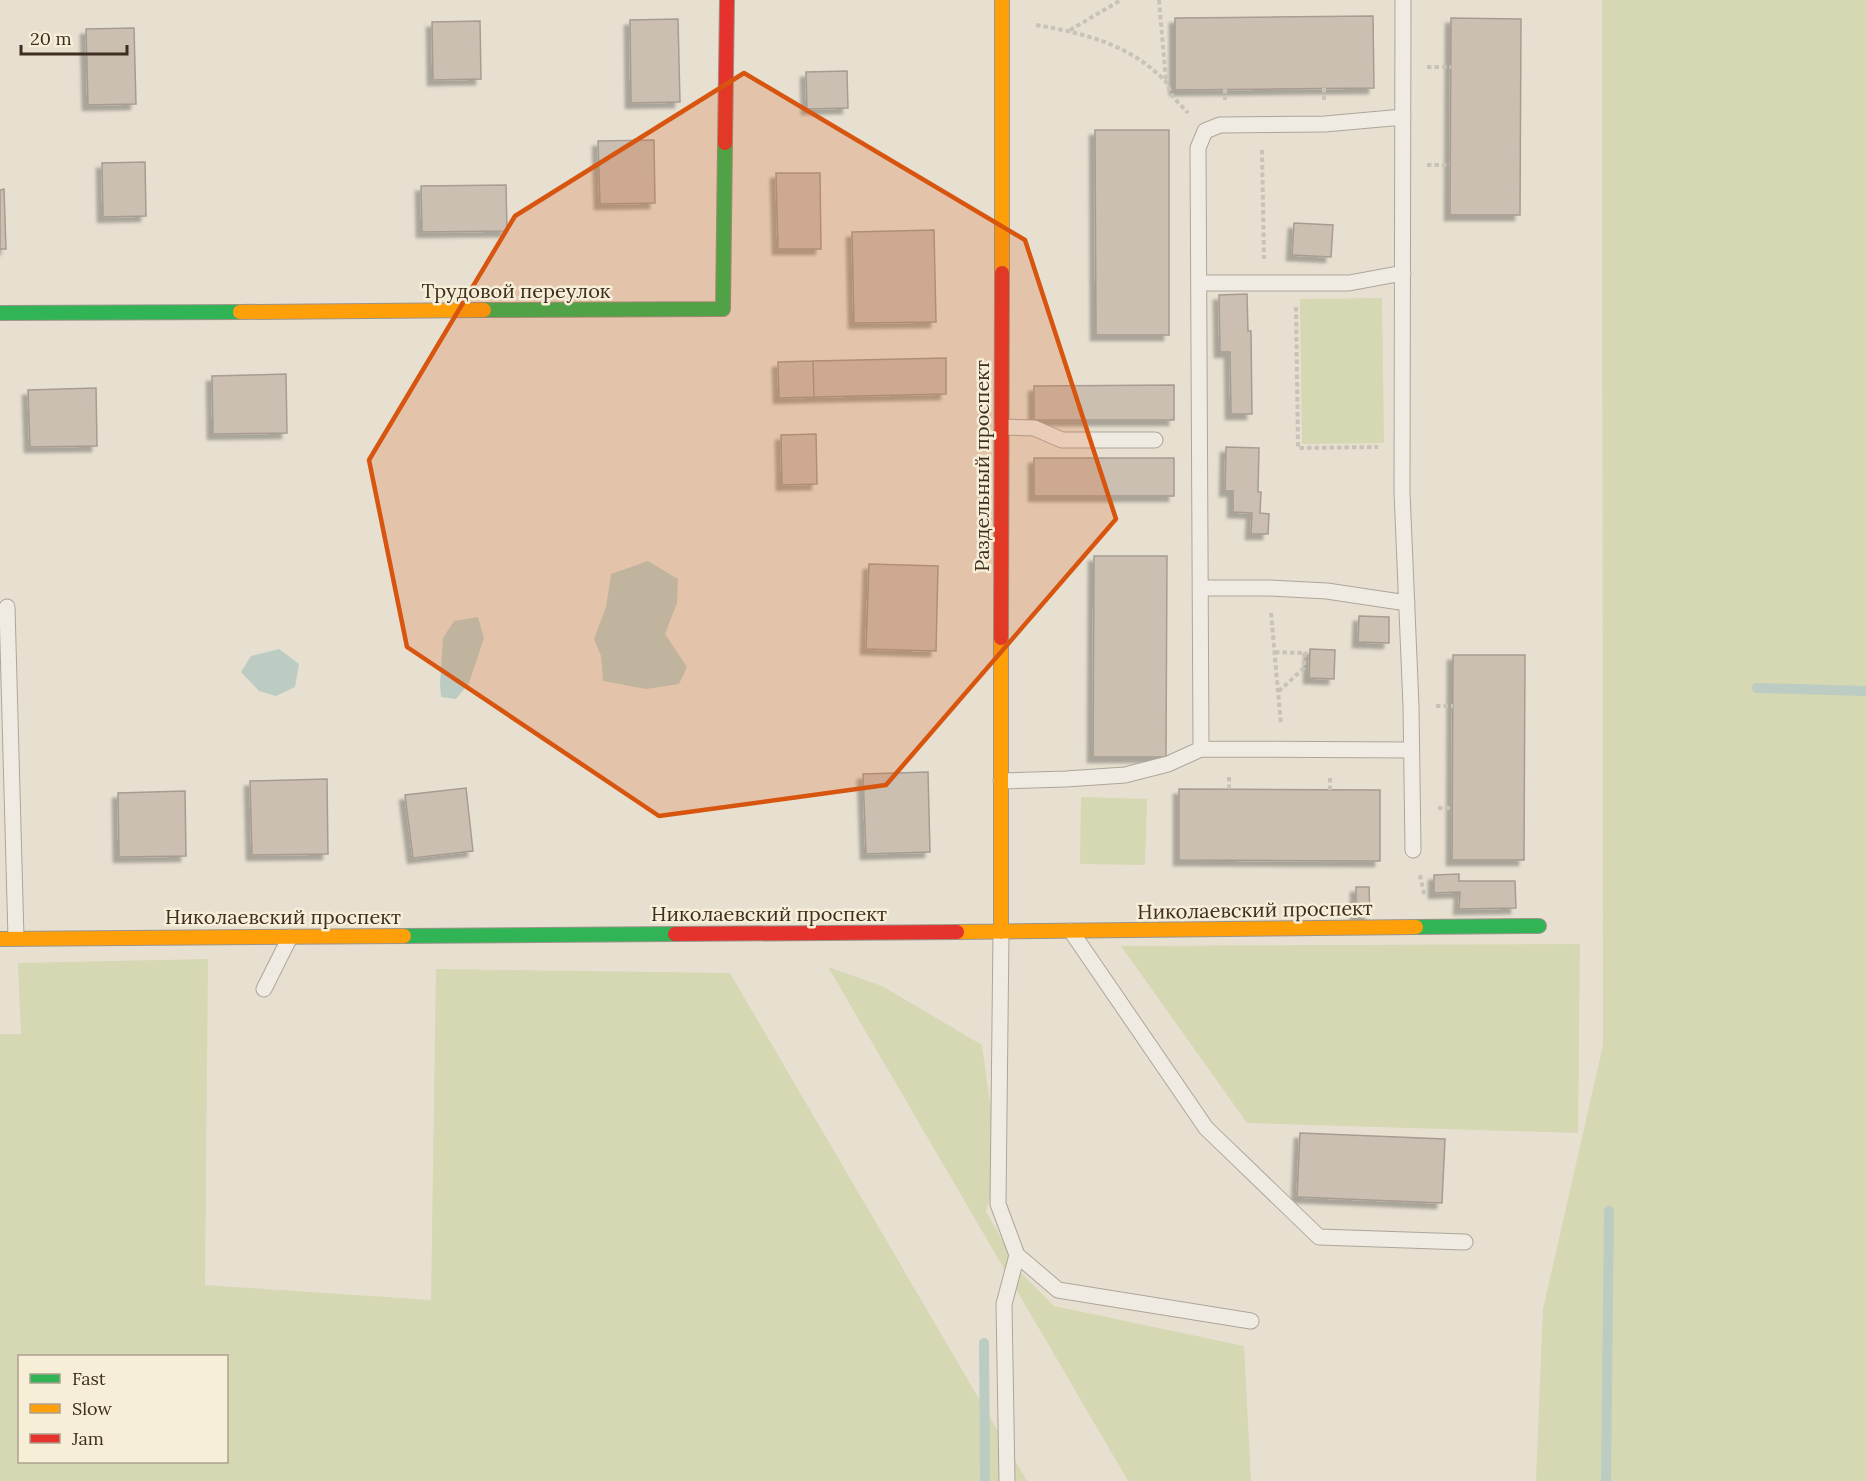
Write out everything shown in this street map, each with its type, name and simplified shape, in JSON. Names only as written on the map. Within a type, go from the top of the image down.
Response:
[{"type":"street","name":"Трудовой переулок","points":[[0,313],[723,309],[727,0]]},
{"type":"street","name":"Раздельный проспект","points":[[1001,932],[1002,0]]},
{"type":"street","name":"Николаевский проспект","points":[[8,938],[1539,926]]},
{"type":"lane","points":[[1404,0],[1402,447],[1413,850]]},
{"type":"lane","points":[[1201,749],[1198,148],[1205,131],[1220,125],[1324,124],[1403,117]]},
{"type":"lane","points":[[1199,284],[1349,283],[1403,273]]},
{"type":"lane","points":[[1002,428],[1034,428],[1062,440],[1155,440]]},
{"type":"lane","points":[[1200,588],[1327,591],[1407,603]]},
{"type":"lane","points":[[7,607],[8,938]]},
{"type":"lane","points":[[1001,781],[1125,775],[1168,764],[1201,749],[1412,750]]},
{"type":"lane","points":[[1071,931],[1206,1128],[1319,1237],[1465,1242]]},
{"type":"lane","points":[[1001,932],[998,1204],[1017,1256],[1058,1290],[1251,1321]]},
{"type":"lane","points":[[264,989],[290,937]]},
{"type":"lane","points":[[1007,1481],[1004,1304],[1017,1256]]},
{"type":"path","points":[[1069,31],[1121,0]]},
{"type":"path","points":[[1159,0],[1166,82],[1172,94],[1205,131]]},
{"type":"path","points":[[1032,24],[1108,42],[1134,54],[1166,82]]},
{"type":"path","points":[[1262,125],[1264,283]]},
{"type":"path","points":[[1296,283],[1298,448],[1402,447]]},
{"type":"path","points":[[1269,588],[1284,750]]},
{"type":"path","points":[[1275,652],[1305,653],[1304,668],[1279,691]]},
{"type":"path","points":[[1413,850],[1424,891],[1427,927]]},
{"type":"highlighted area","points":[[744,73],[1025,240],[1116,519],[886,785],[659,816],[407,647],[369,460],[515,216]]},
{"type":"green space","points":[[1602,0],[1866,0],[1866,1481],[1536,1481],[1543,1309],[1603,1045]]},
{"type":"green space","points":[[1382,298],[1384,443],[1302,444],[1300,299]]},
{"type":"green space","points":[[1081,797],[1147,799],[1145,865],[1080,864]]},
{"type":"green space","points":[[1580,944],[1578,1133],[1247,1123],[1121,946]]},
{"type":"green space","points":[[208,959],[205,1285],[431,1300],[436,969],[730,973],[1027,1481],[0,1481],[0,1034],[21,1034],[18,963]]},
{"type":"green space","points":[[828,967],[882,986],[982,1045],[999,1168],[986,1211],[1019,1271],[1054,1306],[1244,1346],[1251,1481],[1128,1481]]},
{"type":"shaded area","points":[[648,561],[678,579],[677,603],[665,634],[687,667],[679,684],[646,689],[603,681],[601,656],[594,639],[606,607],[611,574]]},
{"type":"shaded area","points":[[478,617],[484,638],[469,683],[456,699],[441,697],[443,638],[454,621]]},
{"type":"shaded area","points":[[279,649],[299,664],[295,687],[276,696],[259,691],[241,672],[251,656]]},
{"type":"building","points":[[1373,16],[1374,88],[1175,90],[1175,18]]},
{"type":"building","points":[[1451,18],[1521,19],[1520,215],[1450,215]]},
{"type":"building","points":[[678,19],[680,102],[631,103],[630,20]]},
{"type":"building","points":[[480,21],[481,79],[433,80],[432,22]]},
{"type":"building","points":[[134,28],[136,104],[88,105],[86,29]]},
{"type":"building","points":[[847,71],[848,108],[807,109],[806,72]]},
{"type":"building","points":[[1095,130],[1169,130],[1169,335],[1096,335]]},
{"type":"building","points":[[654,140],[655,203],[600,204],[598,141]]},
{"type":"building","points":[[145,162],[146,216],[103,217],[102,163]]},
{"type":"building","points":[[776,173],[820,173],[821,249],[778,249]]},
{"type":"building","points":[[506,185],[507,231],[422,232],[421,186]]},
{"type":"building","points":[[4,189],[6,249],[0,249],[0,190]]},
{"type":"building","points":[[1294,223],[1333,225],[1331,257],[1292,255]]},
{"type":"building","points":[[934,230],[936,322],[854,323],[852,232]]},
{"type":"building","points":[[1247,294],[1248,331],[1251,331],[1252,414],[1231,414],[1230,352],[1220,352],[1219,295]]},
{"type":"building","points":[[946,358],[946,394],[814,397],[813,361]]},
{"type":"building","points":[[813,361],[814,397],[779,398],[778,362]]},
{"type":"building","points":[[286,374],[287,433],[213,434],[212,376]]},
{"type":"building","points":[[1174,385],[1174,420],[1034,420],[1034,386]]},
{"type":"building","points":[[96,388],[97,446],[30,447],[28,390]]},
{"type":"building","points":[[816,434],[817,484],[782,485],[781,435]]},
{"type":"building","points":[[1226,447],[1259,448],[1260,513],[1269,514],[1268,534],[1251,534],[1252,513],[1233,512],[1233,491],[1225,491]]},
{"type":"building","points":[[1034,458],[1174,458],[1174,496],[1034,496]]},
{"type":"building","points":[[1094,556],[1167,556],[1166,757],[1093,757]]},
{"type":"building","points":[[869,564],[938,566],[936,651],[866,649]]},
{"type":"building","points":[[1359,616],[1389,617],[1389,643],[1358,642]]},
{"type":"building","points":[[1310,649],[1335,650],[1334,679],[1309,678]]},
{"type":"building","points":[[1453,655],[1525,655],[1524,860],[1452,860]]},
{"type":"building","points":[[928,772],[930,852],[866,854],[863,774]]},
{"type":"building","points":[[327,779],[328,854],[252,855],[250,781]]},
{"type":"building","points":[[466,788],[473,851],[413,858],[405,795]]},
{"type":"building","points":[[1179,789],[1380,790],[1380,861],[1179,860]]},
{"type":"building","points":[[185,791],[186,856],[119,857],[118,793]]},
{"type":"building","points":[[1459,874],[1459,881],[1515,881],[1516,908],[1459,909],[1460,892],[1434,893],[1434,875]]},
{"type":"building","points":[[1356,887],[1369,887],[1370,915],[1356,915]]},
{"type":"building","points":[[1300,1133],[1445,1139],[1442,1203],[1297,1197]]},
{"type":"waterway","points":[[1757,688],[1866,691]]},
{"type":"waterway","points":[[1606,1481],[1609,1211]]},
{"type":"waterway","points":[[984,1343],[985,1481]]},
{"type":"traffic: fast","points":[[484,310],[723,309],[725,143]]},
{"type":"traffic: fast","points":[[0,313],[240,312]]},
{"type":"traffic: fast","points":[[1416,927],[1539,926]]},
{"type":"traffic: fast","points":[[404,936],[675,934]]},
{"type":"traffic: slow","points":[[1002,0],[1002,273]]},
{"type":"traffic: slow","points":[[240,312],[484,310]]},
{"type":"traffic: slow","points":[[1001,638],[1001,932]]},
{"type":"traffic: slow","points":[[957,932],[1416,927]]},
{"type":"traffic: slow","points":[[0,939],[404,936]]},
{"type":"traffic: jam","points":[[725,143],[727,0]]},
{"type":"traffic: jam","points":[[1001,638],[1002,273]]},
{"type":"traffic: jam","points":[[675,934],[957,932]]}]
